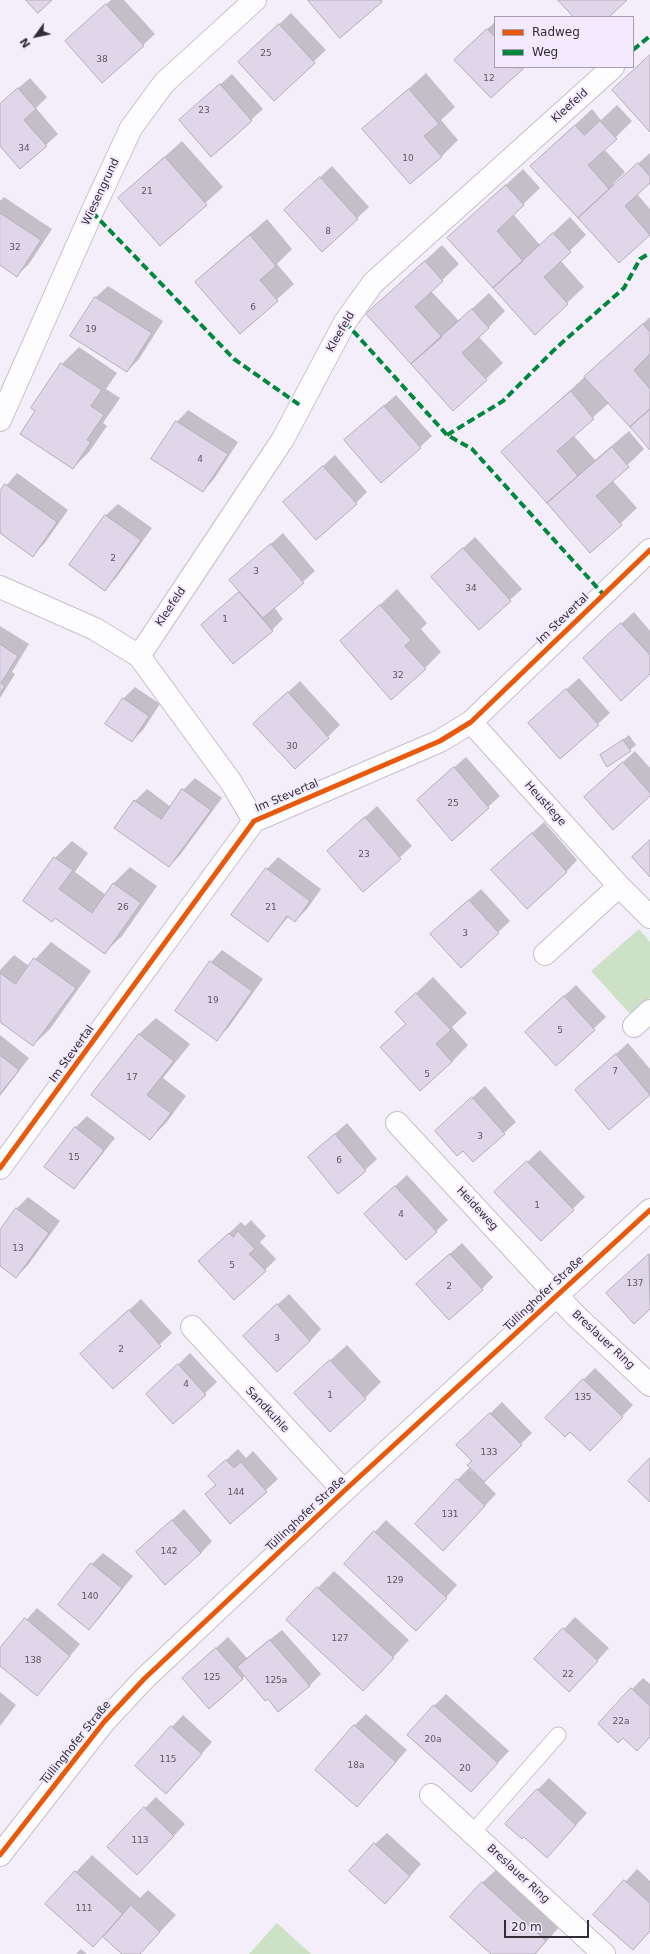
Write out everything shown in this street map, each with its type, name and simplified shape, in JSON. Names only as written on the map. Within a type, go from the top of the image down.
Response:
[{"type":"street","name":"Wiesengrund","points":[[0,420],[131,128],[164,83],[255,0]]},
{"type":"street","name":"Kleefeld","points":[[139,656],[283,439],[345,322],[373,283],[613,68]]},
{"type":"street","name":"Im Stevertal","points":[[0,1168],[254,821],[440,741],[471,722],[650,550]]},
{"type":"street","points":[[0,587],[95,629],[139,656],[231,782],[254,821]]},
{"type":"street","name":"Heustiege","points":[[471,722],[619,886],[650,917]]},
{"type":"street","points":[[545,954],[619,886]]},
{"type":"street","points":[[634,1026],[650,1011]]},
{"type":"street","name":"Heideweg","points":[[397,1123],[557,1295]]},
{"type":"street","name":"Tüllinghofer Straße","points":[[1,1850],[99,1728],[139,1685],[344,1491],[650,1210]]},
{"type":"street","name":"Breslauer Ring","points":[[557,1295],[575,1315],[650,1385]]},
{"type":"street","name":"Sandkuhle","points":[[192,1328],[344,1491]]},
{"type":"street","name":"Breslauer Ring","points":[[431,1795],[604,1954]]},
{"type":"lane","points":[[473,1832],[558,1734]]},
{"type":"green space","points":[[639,929],[650,942],[650,998],[631,1015],[591,971]]},
{"type":"green space","points":[[277,1923],[311,1954],[249,1954]]},
{"type":"building","points":[[26,0],[52,0],[38,13]]},
{"type":"building","points":[[308,0],[381,0],[382,2],[340,38]]},
{"type":"building","points":[[558,0],[627,0],[610,16],[573,16]]},
{"type":"building","points":[[106,4],[144,46],[102,83],[65,41]]},
{"type":"building","points":[[279,24],[315,63],[274,101],[238,62]]},
{"type":"building","points":[[487,29],[494,36],[494,68],[524,68],[491,98],[454,60]]},
{"type":"building","points":[[650,55],[650,132],[612,90]]},
{"type":"building","points":[[220,84],[252,121],[211,157],[179,120]]},
{"type":"building","points":[[18,88],[36,109],[24,120],[47,146],[20,169],[0,146],[0,104]]},
{"type":"building","points":[[409,89],[439,124],[424,136],[442,157],[410,184],[362,129]]},
{"type":"building","points":[[600,121],[617,139],[588,165],[609,189],[578,218],[530,166],[575,125],[584,135]]},
{"type":"building","points":[[165,157],[207,205],[160,246],[118,198]]},
{"type":"building","points":[[638,163],[650,176],[650,183],[625,206],[650,235],[619,263],[578,218]]},
{"type":"building","points":[[320,177],[358,219],[322,252],[284,210]]},
{"type":"building","points":[[506,185],[524,205],[497,231],[523,261],[493,288],[447,238]]},
{"type":"building","points":[[0,213],[41,240],[17,277],[0,265]]},
{"type":"building","points":[[553,233],[571,252],[544,277],[568,304],[535,335],[493,288]]},
{"type":"building","points":[[250,235],[276,266],[260,280],[278,301],[240,334],[195,282]]},
{"type":"building","points":[[425,261],[443,281],[415,307],[442,337],[411,364],[366,314]]},
{"type":"building","points":[[95,297],[152,333],[127,372],[70,336]]},
{"type":"building","points":[[472,309],[489,328],[462,353],[487,380],[453,411],[411,364]]},
{"type":"building","points":[[643,324],[650,332],[650,354],[634,370],[650,389],[650,409],[630,427],[584,377]]},
{"type":"building","points":[[61,363],[102,390],[91,406],[104,415],[87,440],[91,442],[73,469],[20,434],[35,411],[31,408]]},
{"type":"building","points":[[571,391],[594,419],[557,451],[578,476],[547,503],[501,452]]},
{"type":"building","points":[[384,406],[421,448],[381,483],[344,440]]},
{"type":"building","points":[[650,409],[650,450],[630,427]]},
{"type":"building","points":[[176,421],[228,454],[203,492],[151,459]]},
{"type":"building","points":[[612,447],[629,467],[596,496],[622,525],[590,553],[547,503]]},
{"type":"building","points":[[323,466],[357,504],[316,540],[283,502]]},
{"type":"building","points":[[5,484],[57,522],[33,557],[0,533],[0,491]]},
{"type":"building","points":[[105,515],[141,540],[105,591],[69,565]]},
{"type":"building","points":[[271,544],[304,583],[263,618],[229,580]]},
{"type":"building","points":[[463,548],[511,601],[479,630],[431,577]]},
{"type":"building","points":[[239,592],[273,631],[233,664],[201,625]]},
{"type":"building","points":[[380,605],[411,640],[405,646],[426,669],[391,700],[340,641]]},
{"type":"building","points":[[621,623],[650,655],[650,674],[621,701],[583,658]]},
{"type":"building","points":[[0,644],[18,656],[1,683],[5,686],[0,693]]},
{"type":"building","points":[[566,689],[599,725],[560,759],[528,723]]},
{"type":"building","points":[[288,692],[329,738],[295,769],[253,724]]},
{"type":"building","points":[[123,698],[149,716],[132,742],[105,724]]},
{"type":"building","points":[[623,740],[631,751],[607,767],[600,755]]},
{"type":"building","points":[[623,762],[650,793],[650,796],[613,830],[584,797]]},
{"type":"building","points":[[454,767],[489,808],[452,841],[417,800]]},
{"type":"building","points":[[182,789],[211,810],[169,867],[114,828],[134,800],[161,819]]},
{"type":"building","points":[[365,817],[401,859],[363,892],[327,851]]},
{"type":"building","points":[[532,833],[567,872],[527,909],[491,870]]},
{"type":"building","points":[[650,840],[650,877],[632,857]]},
{"type":"building","points":[[54,857],[73,870],[59,889],[92,913],[113,883],[141,903],[105,954],[55,918],[52,922],[23,901]]},
{"type":"building","points":[[266,868],[310,901],[295,922],[287,916],[268,942],[231,915]]},
{"type":"building","points":[[469,900],[499,933],[461,968],[430,934]]},
{"type":"building","points":[[34,958],[76,988],[33,1046],[0,1022],[0,973],[15,984]]},
{"type":"building","points":[[210,961],[252,991],[217,1041],[175,1011]]},
{"type":"building","points":[[416,993],[451,1030],[436,1044],[452,1062],[420,1091],[380,1047],[406,1024],[395,1012]]},
{"type":"building","points":[[564,996],[595,1030],[556,1066],[525,1032]]},
{"type":"building","points":[[139,1034],[174,1061],[147,1095],[171,1113],[150,1140],[91,1095]]},
{"type":"building","points":[[616,1054],[650,1095],[609,1130],[575,1090]]},
{"type":"building","points":[[0,1055],[19,1070],[0,1094]]},
{"type":"building","points":[[472,1097],[505,1134],[473,1162],[463,1151],[457,1156],[435,1131]]},
{"type":"building","points":[[75,1127],[104,1150],[74,1189],[44,1167]]},
{"type":"building","points":[[335,1134],[366,1171],[338,1194],[308,1157]]},
{"type":"building","points":[[527,1161],[574,1210],[541,1241],[494,1192]]},
{"type":"building","points":[[395,1186],[437,1232],[406,1260],[364,1214]]},
{"type":"building","points":[[16,1208],[49,1233],[16,1278],[0,1266],[0,1230]]},
{"type":"building","points":[[238,1231],[255,1249],[249,1254],[266,1271],[234,1300],[198,1261],[229,1233],[233,1237]]},
{"type":"building","points":[[450,1254],[483,1290],[449,1320],[416,1284]]},
{"type":"building","points":[[649,1254],[650,1309],[634,1324],[606,1293]]},
{"type":"building","points":[[277,1304],[310,1341],[277,1372],[243,1336]]},
{"type":"building","points":[[129,1310],[161,1346],[113,1389],[80,1354]]},
{"type":"building","points":[[330,1360],[366,1399],[330,1432],[294,1393]]},
{"type":"building","points":[[178,1364],[206,1395],[173,1424],[146,1394]]},
{"type":"building","points":[[583,1379],[623,1417],[590,1451],[570,1432],[565,1437],[545,1418]]},
{"type":"building","points":[[490,1413],[522,1445],[484,1482],[467,1465],[472,1461],[456,1445]]},
{"type":"building","points":[[650,1458],[650,1502],[628,1481]]},
{"type":"building","points":[[226,1460],[234,1468],[241,1462],[267,1492],[230,1524],[205,1494],[216,1485],[208,1476]]},
{"type":"building","points":[[457,1479],[485,1506],[443,1551],[415,1524]]},
{"type":"building","points":[[172,1520],[201,1553],[165,1585],[136,1552]]},
{"type":"building","points":[[374,1531],[447,1598],[416,1631],[344,1564]]},
{"type":"building","points":[[91,1563],[122,1588],[89,1630],[58,1605]]},
{"type":"building","points":[[317,1587],[394,1658],[363,1691],[286,1620]]},
{"type":"building","points":[[25,1618],[70,1656],[37,1696],[0,1666],[0,1648]]},
{"type":"building","points":[[563,1628],[598,1661],[569,1692],[534,1659]]},
{"type":"building","points":[[270,1640],[310,1686],[278,1712],[268,1699],[265,1701],[237,1667]]},
{"type":"building","points":[[216,1648],[243,1679],[209,1709],[182,1678]]},
{"type":"building","points":[[631,1688],[650,1706],[650,1737],[637,1751],[623,1738],[618,1743],[598,1724]]},
{"type":"building","points":[[434,1705],[498,1763],[471,1792],[407,1735]]},
{"type":"building","points":[[354,1725],[396,1762],[357,1807],[315,1770]]},
{"type":"building","points":[[171,1726],[202,1754],[166,1794],[135,1766]]},
{"type":"building","points":[[537,1789],[576,1825],[547,1858],[524,1837],[522,1839],[505,1824]]},
{"type":"building","points":[[144,1807],[174,1836],[137,1875],[107,1847]]},
{"type":"building","points":[[374,1843],[410,1876],[385,1904],[349,1871]]},
{"type":"building","points":[[75,1871],[123,1914],[93,1947],[45,1904]]},
{"type":"building","points":[[624,1880],[650,1903],[650,1931],[633,1950],[593,1915]]},
{"type":"building","points":[[482,1882],[546,1941],[535,1954],[491,1954],[450,1917]]},
{"type":"building","points":[[131,1905],[160,1932],[140,1954],[122,1954],[103,1937]]},
{"type":"marked path","points":[[634,49],[650,36]]},
{"type":"marked path","points":[[92,212],[234,359],[301,406]]},
{"type":"marked path","points":[[447,435],[503,401],[556,348],[624,288],[640,259],[650,253]]},
{"type":"marked path","points":[[345,322],[447,435],[472,449],[603,594]]},
{"type":"cycle path","points":[[0,1168],[254,821],[440,741],[471,722],[650,550]]},
{"type":"cycle path","points":[[0,1855],[104,1722],[144,1679],[344,1491],[650,1210]]}]
